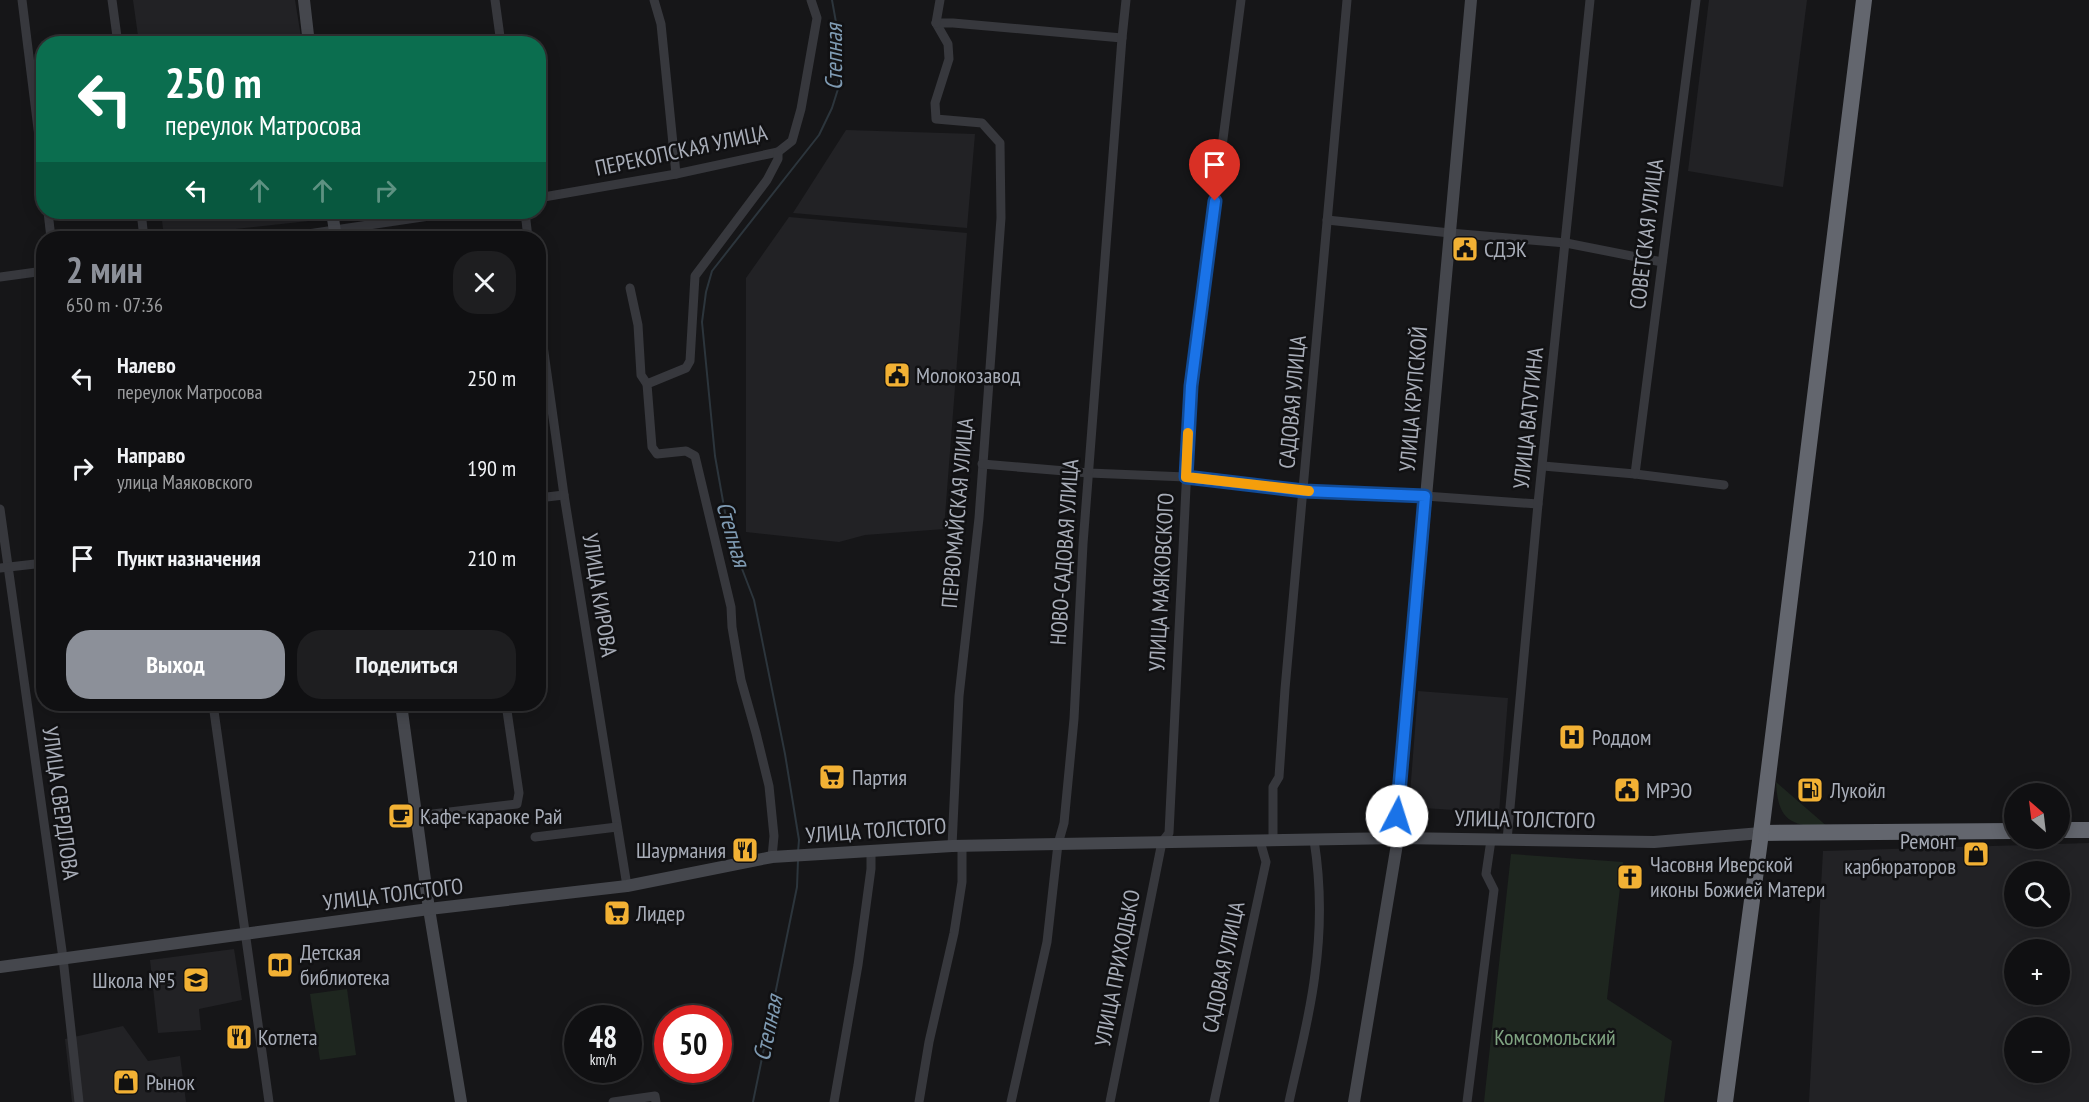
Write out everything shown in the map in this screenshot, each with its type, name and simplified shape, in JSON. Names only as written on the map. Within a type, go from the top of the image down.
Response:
[{"type":"highway","points":[[1725,1102],[1761,833],[1864,0]]},
{"type":"highway","points":[[2070,830],[2089,830]]},
{"type":"highway","points":[[1761,833],[2004,831]]},
{"type":"main road","points":[[304,0],[308,36]]},
{"type":"main road","name":"УЛИЦА КРУПСКОЙ","points":[[1354,1102],[1396,839],[1471,0]]},
{"type":"main road","points":[[402,711],[429,909],[461,1102]]},
{"type":"main road","name":"УЛИЦА ТОЛСТОГО","points":[[0,967],[429,909],[627,886],[776,857],[957,845],[1396,839],[1654,842],[1761,833]]},
{"type":"street","points":[[22,0],[36,113]]},
{"type":"street","points":[[112,0],[117,36]]},
{"type":"street","points":[[495,0],[500,36]]},
{"type":"street","points":[[654,0],[661,24],[676,174]]},
{"type":"street","name":"ПЕРЕКОПСКАЯ УЛИЦА","points":[[546,197],[676,174],[778,152],[792,141],[801,109],[817,18],[811,0]]},
{"type":"street","points":[[940,0],[936,23],[953,22],[1122,38]]},
{"type":"street","name":"НОВО-САДОВАЯ УЛИЦА","points":[[1011,1102],[1047,942],[1058,844],[1064,824],[1074,719],[1089,473],[1126,0]]},
{"type":"street","name":"УЛИЦА МАЯКОВСКОГО","points":[[1162,842],[1169,833],[1191,386],[1241,0]]},
{"type":"street","name":"САДОВАЯ УЛИЦА","points":[[1214,1102],[1266,862],[1273,787],[1279,777],[1347,0]]},
{"type":"street","name":"УЛИЦА ВАТУТИНА","points":[[1507,840],[1538,504],[1590,0]]},
{"type":"street","name":"СОВЕТСКАЯ УЛИЦА","points":[[1635,474],[1696,0]]},
{"type":"street","name":"ПЕРВОМАЙСКАЯ УЛИЦА","points":[[919,1102],[929,1042],[954,933],[962,882],[957,845],[959,696],[979,518],[1001,218],[1000,143],[982,123],[936,119],[935,103],[949,59],[948,44],[936,23]]},
{"type":"street","points":[[647,384],[686,368],[690,361],[694,276],[767,180],[778,159],[778,152]]},
{"type":"street","points":[[356,231],[419,219]]},
{"type":"street","points":[[1327,220],[1566,243],[1662,262]]},
{"type":"street","points":[[0,277],[36,272]]},
{"type":"street","points":[[630,288],[638,325],[641,375],[647,384],[652,447],[657,454],[686,452],[695,456],[705,493],[731,607],[741,680],[769,786],[776,857]]},
{"type":"street","name":"УЛИЦА КИРОВА","points":[[546,367],[564,495],[627,886]]},
{"type":"street","points":[[982,464],[1089,473],[1186,477],[1304,491],[1538,504]]},
{"type":"street","points":[[1543,466],[1724,485]]},
{"type":"street","points":[[546,497],[564,495]]},
{"type":"street","name":"УЛИЦА СВЕРДЛОВА","points":[[0,509],[4,568],[63,958],[79,1102]]},
{"type":"street","points":[[4,568],[36,564]]},
{"type":"street","points":[[214,711],[269,1102]]},
{"type":"street","points":[[416,816],[517,804],[519,793],[507,711]]},
{"type":"street","points":[[535,837],[617,827]]},
{"type":"street","points":[[1289,1102],[1315,977],[1319,942],[1318,874],[1314,840]]},
{"type":"street","points":[[1467,1102],[1494,890],[1486,874],[1491,840]]},
{"type":"street","name":"УЛИЦА ПРИХОДЬКО","points":[[1110,1102],[1162,842]]},
{"type":"street","points":[[834,1102],[858,965],[871,869],[871,851]]},
{"type":"street","points":[[613,1102],[656,1099]]},
{"type":"shaded area","points":[[133,0],[295,0],[301,36],[138,36]]},
{"type":"shaded area","points":[[1709,0],[1807,0],[1783,187],[1688,171]]},
{"type":"shaded area","points":[[846,130],[975,134],[967,228],[793,213]]},
{"type":"shaded area","name":"Молокозавод","points":[[789,217],[967,233],[944,529],[865,535],[839,542],[746,532],[746,278]]},
{"type":"shaded area","points":[[162,219],[327,219],[218,231],[163,231]]},
{"type":"shaded area","points":[[1418,691],[1508,698],[1499,813],[1409,807]]},
{"type":"shaded area","points":[[2089,843],[2089,1102],[1809,1102],[1823,851],[2004,846],[2004,849],[2070,849],[2070,844]]},
{"type":"shaded area","name":"Школа №5","points":[[234,949],[242,1000],[199,1009],[201,1030],[158,1033],[150,960]]},
{"type":"shaded area","name":"Рынок","points":[[123,1026],[148,1061],[180,1056],[186,1102],[72,1102],[65,1039]]},
{"type":"green space","points":[[1776,782],[1829,828],[1790,820],[1780,806]]},
{"type":"green space","name":"Комсомольский","points":[[1511,854],[1623,862],[1607,999],[1672,1041],[1664,1102],[1484,1102]]},
{"type":"green space","points":[[347,989],[356,1055],[320,1060],[310,994]]},
{"type":"waterway","name":"Степная","points":[[798,852],[799,840],[785,754],[754,600],[729,535],[715,456],[702,322],[706,292],[712,271],[819,135],[832,108],[838,89],[839,39],[832,0]]},
{"type":"waterway","name":"Степная","points":[[753,1102],[797,887],[798,860]]},
{"type":"slow traffic","points":[[1188,433],[1186,477],[1309,491]]},
{"type":"place","name":"СДЭК","points":[[1465,249]]},
{"type":"place","name":"Молокозавод","points":[[897,375]]},
{"type":"place","name":"Роддом","points":[[1572,737]]},
{"type":"place","name":"Партия","points":[[832,777]]},
{"type":"place","name":"МРЭО","points":[[1627,790]]},
{"type":"place","name":"Лукойл","points":[[1810,790]]},
{"type":"place","name":"Кафе-караоке Рай","points":[[401,816]]},
{"type":"place","name":"Шаурмания","points":[[745,850]]},
{"type":"place","name":"Ремонт карбюраторов","points":[[1976,854]]},
{"type":"place","name":"Часовня Иверской иконы Божией Матери","points":[[1630,877]]},
{"type":"place","name":"Лидер","points":[[617,913]]},
{"type":"place","name":"Детская библиотека","points":[[280,965]]},
{"type":"place","name":"Школа №5","points":[[196,980]]},
{"type":"place","name":"Котлета","points":[[239,1037]]},
{"type":"place","name":"Рынок","points":[[126,1082]]},
{"type":"route","points":[[1215,201],[1191,386],[1186,477],[1304,491],[1425,496],[1397,816]]}]
